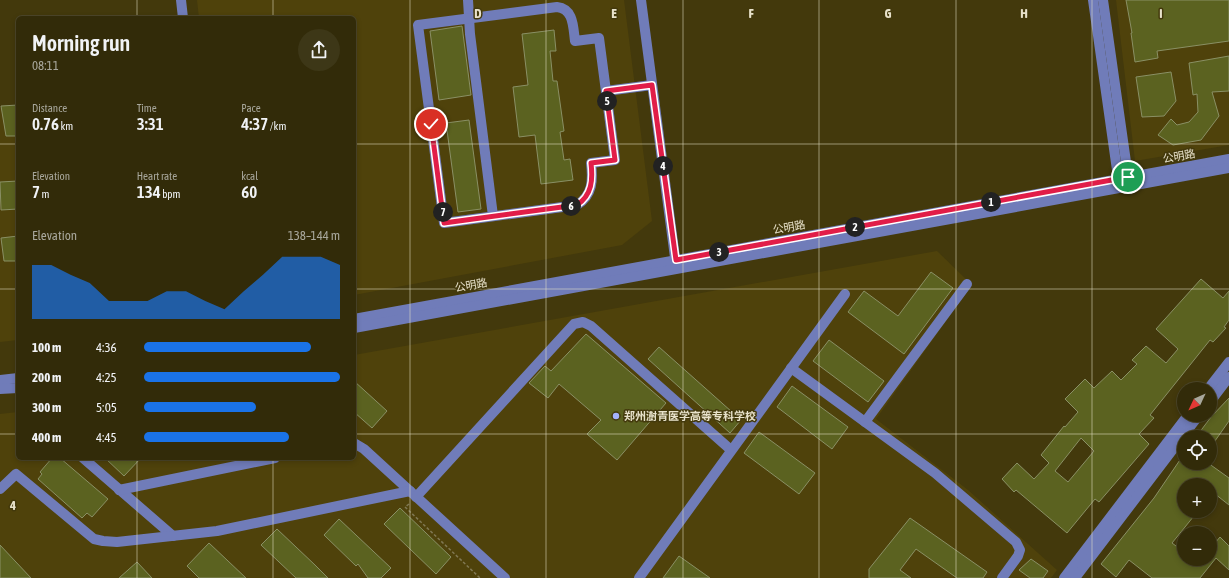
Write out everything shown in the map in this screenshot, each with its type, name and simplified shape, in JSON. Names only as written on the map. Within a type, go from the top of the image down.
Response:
[{"type":"street","points":[[181,0],[183,16]]},
{"type":"street","points":[[468,0],[470,34],[493,216]]},
{"type":"street","points":[[640,0],[676,264]]},
{"type":"street","points":[[1093,0],[1124,183]]},
{"type":"street","points":[[1103,0],[1124,183]]},
{"type":"street","points":[[557,7],[564,9],[571,17],[575,41],[599,38],[606,91],[615,160],[591,163],[593,179],[590,191],[583,202],[577,205],[444,223],[418,25],[557,7]]},
{"type":"street","points":[[606,91],[652,85]]},
{"type":"street","name":"公明路","points":[[1124,183],[1229,159]]},
{"type":"street","name":"公明路","points":[[356,319],[676,264],[1124,183],[1229,168]]},
{"type":"street","name":"公明路","points":[[356,328],[676,264]]},
{"type":"street","points":[[865,422],[967,284]]},
{"type":"street","points":[[639,578],[845,294]]},
{"type":"street","points":[[0,489],[16,474],[94,539],[117,542],[217,531],[413,494],[574,324],[579,323],[591,326],[731,450]]},
{"type":"street","points":[[1213,382],[1229,362]]},
{"type":"street","points":[[791,368],[935,473],[1016,542],[1020,550],[1018,556],[1002,578]]},
{"type":"street","points":[[1217,393],[1229,377]]},
{"type":"street","points":[[0,380],[16,378]]},
{"type":"street","points":[[0,389],[16,388]]},
{"type":"street","points":[[1064,578],[1183,422]]},
{"type":"street","points":[[1075,578],[1194,422]]},
{"type":"street","points":[[356,445],[364,449],[506,578]]},
{"type":"street","points":[[85,460],[173,536]]},
{"type":"street","points":[[119,490],[265,460]]},
{"type":"path","points":[[413,494],[405,507],[480,578]]},
{"type":"shaded area","points":[[197,0],[624,0],[652,221],[622,245],[356,295],[356,16],[199,16]]},
{"type":"shaded area","points":[[1116,0],[1229,0],[1229,145],[1135,161]]},
{"type":"shaded area","points":[[16,106],[16,340],[0,342],[0,108]]},
{"type":"shaded area","name":"郑州澍青医学高等专科学校","points":[[937,251],[972,285],[876,419],[968,490],[1057,570],[1051,578],[0,578],[0,414],[16,412],[16,460],[356,460],[356,355]]},
{"type":"building","points":[[1126,0],[1229,0],[1229,41],[1157,51],[1158,58],[1135,62]]},
{"type":"building","points":[[462,26],[471,95],[439,100],[430,31]]},
{"type":"building","points":[[554,30],[556,51],[550,51],[553,81],[557,81],[564,131],[560,132],[564,160],[570,159],[573,180],[541,184],[535,135],[519,137],[513,87],[528,85],[522,34]]},
{"type":"building","points":[[1229,56],[1229,91],[1212,92],[1219,116],[1201,140],[1173,145],[1158,135],[1171,119],[1177,125],[1189,122],[1198,112],[1197,94],[1193,95],[1189,63]]},
{"type":"building","points":[[1171,72],[1176,101],[1164,116],[1142,117],[1136,77]]},
{"type":"building","points":[[16,105],[16,136],[6,136],[1,106]]},
{"type":"building","points":[[469,120],[481,209],[458,212],[446,123]]},
{"type":"building","points":[[16,181],[16,209],[1,210],[0,182]]},
{"type":"building","points":[[16,236],[16,261],[4,261],[1,238]]},
{"type":"building","points":[[931,272],[953,288],[904,354],[848,312],[864,291],[898,316]]},
{"type":"building","points":[[1201,279],[1223,298],[1229,291],[1229,320],[1224,327],[1226,328],[1213,342],[1210,340],[1150,415],[1154,418],[1139,434],[1149,444],[1099,502],[1095,499],[1067,533],[1016,490],[1014,492],[1002,479],[1017,463],[1034,479],[1049,463],[1041,455],[1064,426],[1065,427],[1078,412],[1065,399],[1085,379],[1094,388],[1112,371],[1121,380],[1137,364],[1132,360],[1146,346],[1166,363],[1178,349],[1156,329]],"holes":[[[1081,438],[1094,451],[1068,482],[1055,471]]]},
{"type":"building","points":[[586,334],[666,403],[617,460],[587,434],[601,420],[559,384],[548,398],[529,383],[545,366],[551,371]]},
{"type":"building","points":[[829,340],[884,381],[868,402],[813,361]]},
{"type":"building","points":[[659,347],[741,420],[730,433],[648,359]]},
{"type":"building","points":[[356,383],[387,411],[372,428],[356,414]]},
{"type":"building","points":[[792,386],[848,427],[832,449],[777,407]]},
{"type":"building","points":[[1229,398],[1229,421],[1217,438],[1217,430],[1201,430],[1207,422],[1217,422],[1217,411]]},
{"type":"building","points":[[759,432],[815,473],[799,494],[744,453]]},
{"type":"building","points":[[50,460],[62,460],[108,499],[92,517],[87,513],[82,518],[38,479],[42,474],[40,472]]},
{"type":"building","points":[[107,460],[139,460],[124,476]]},
{"type":"building","points":[[1177,464],[1177,470],[1217,469],[1229,478],[1229,505],[1217,496],[1217,478],[1177,478],[1177,518],[1192,518],[1186,526],[1177,526],[1177,537],[1172,543],[1177,547],[1177,566],[1210,566],[1200,578],[1152,578],[1129,560],[1116,577],[1101,564],[1154,498]]},
{"type":"building","points":[[400,508],[451,557],[436,574],[384,524]]},
{"type":"building","points":[[910,518],[987,572],[983,578],[957,578],[916,549],[900,570],[911,578],[869,578],[869,569]]},
{"type":"building","points":[[339,519],[391,568],[381,578],[368,578],[358,564],[356,566],[324,535]]},
{"type":"building","points":[[277,529],[328,578],[296,578],[261,545]]},
{"type":"building","points":[[1220,537],[1229,546],[1229,570],[1217,559],[1217,541]]},
{"type":"building","points":[[209,543],[246,578],[199,578],[187,566]]},
{"type":"building","points":[[0,545],[31,578],[0,578]]},
{"type":"building","points":[[679,556],[710,578],[663,578]]},
{"type":"building","points":[[1031,559],[1048,571],[1043,578],[1030,578],[1019,570]]},
{"type":"building","points":[[137,562],[152,578],[119,578]]},
{"type":"place","name":"郑州澍青医学高等专科学校","points":[[616,416]]},
{"type":"route","points":[[431,124],[444,223],[577,205],[583,202],[590,191],[593,179],[591,163],[615,160],[606,91],[652,85],[676,260],[1128,177]]}]
